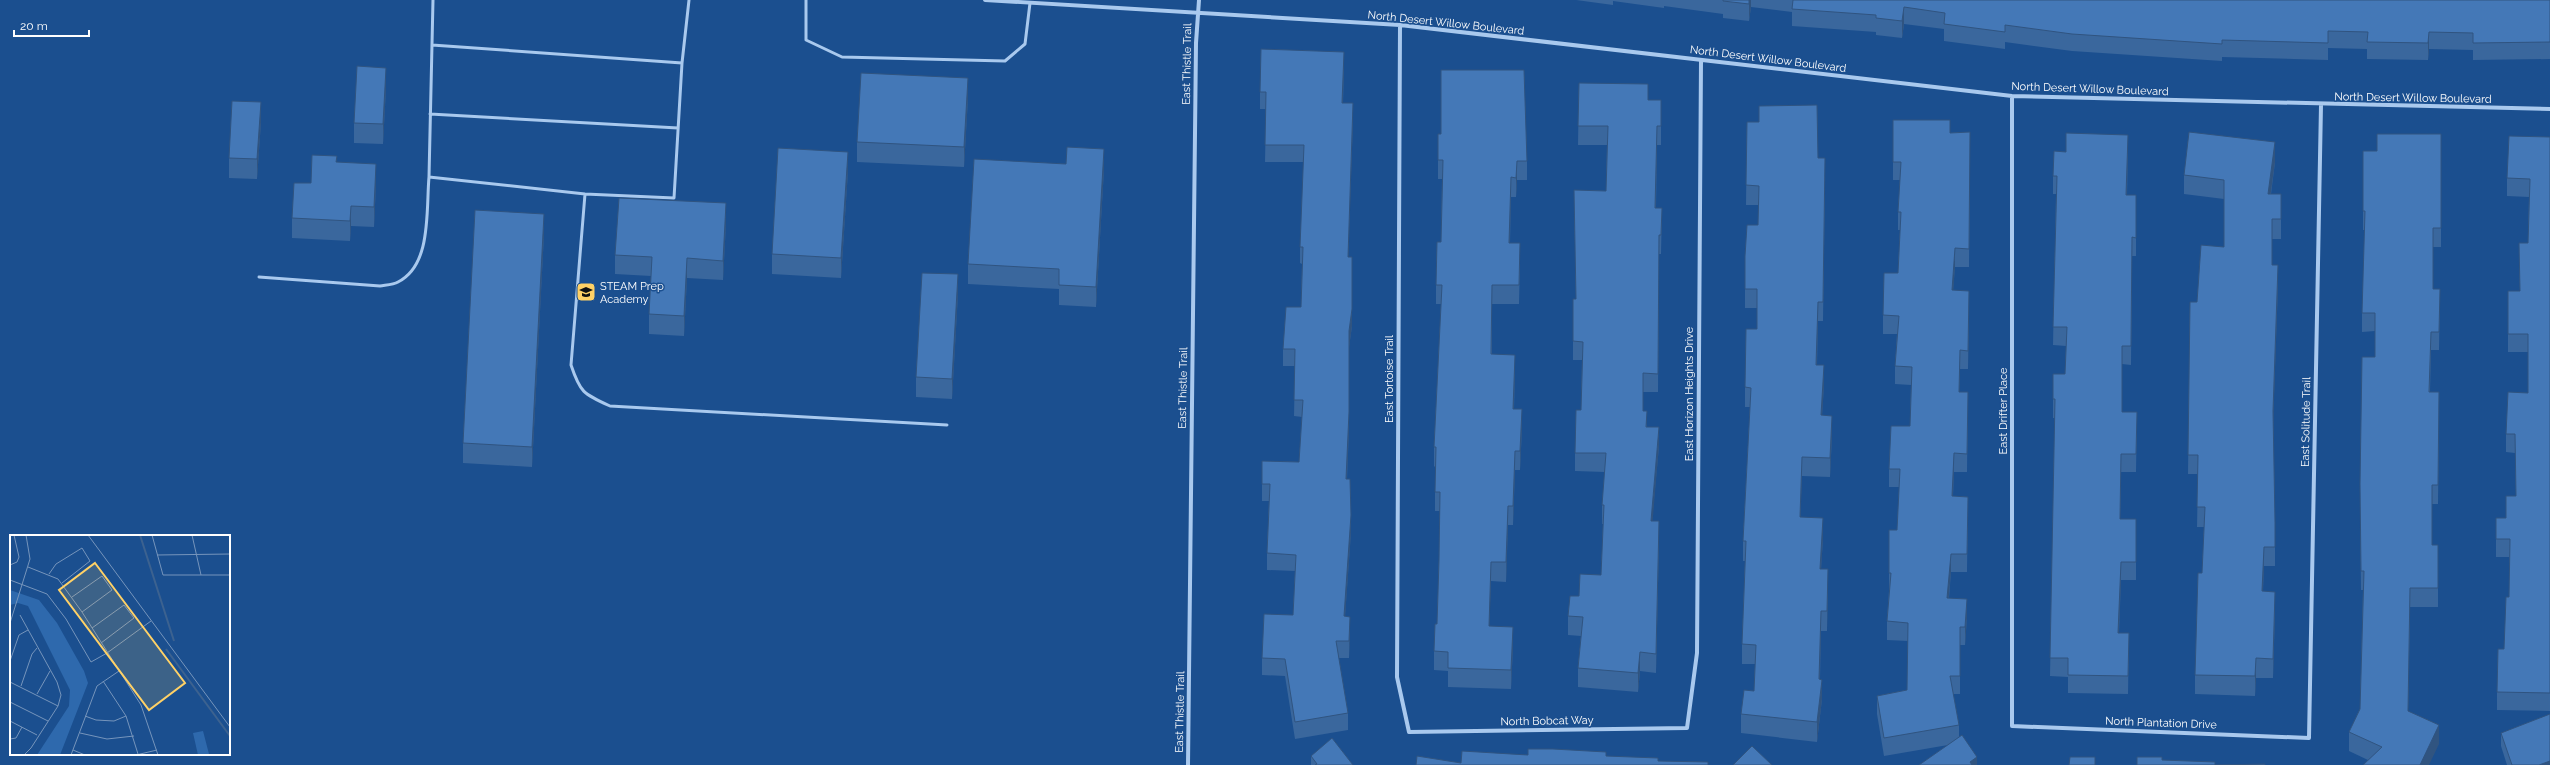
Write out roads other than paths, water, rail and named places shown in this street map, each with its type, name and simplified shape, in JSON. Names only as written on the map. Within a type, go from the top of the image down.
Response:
[{"type":"street","name":"North Desert Willow Boulevard","points":[[985,0],[1400,25],[2012,96],[2321,105],[2550,109]]},
{"type":"street","name":"East Thistle Trail","points":[[1188,765],[1197,12],[1199,0]]},
{"type":"street","name":"East Tortoise Trail","points":[[1400,25],[1397,677],[1409,732]]},
{"type":"street","name":"East Horizon Heights Drive","points":[[1686,728],[1697,653],[1701,61]]},
{"type":"street","name":"East Drifter Place","points":[[2012,96],[2012,726]]},
{"type":"street","name":"East Solitude Trail","points":[[2309,738],[2321,105]]},
{"type":"street","name":"North Plantation Drive","points":[[2012,726],[2309,738]]},
{"type":"street","name":"North Bobcat Way","points":[[1409,732],[1686,728]]},
{"type":"lane","points":[[259,277],[380,286],[397,283],[409,274],[419,259],[424,240],[428,177],[433,0]]},
{"type":"lane","points":[[428,177],[585,194],[674,198],[682,63],[689,0]]},
{"type":"lane","points":[[806,0],[806,40],[842,57],[1005,61],[1025,44],[1030,3]]},
{"type":"lane","points":[[432,45],[682,63]]},
{"type":"lane","points":[[430,114],[678,128]]},
{"type":"lane","points":[[585,194],[571,365],[578,386],[592,398],[610,406],[947,425]]},
{"type":"place","name":"STEAM Prep Academy","points":[[586,292]]}]
